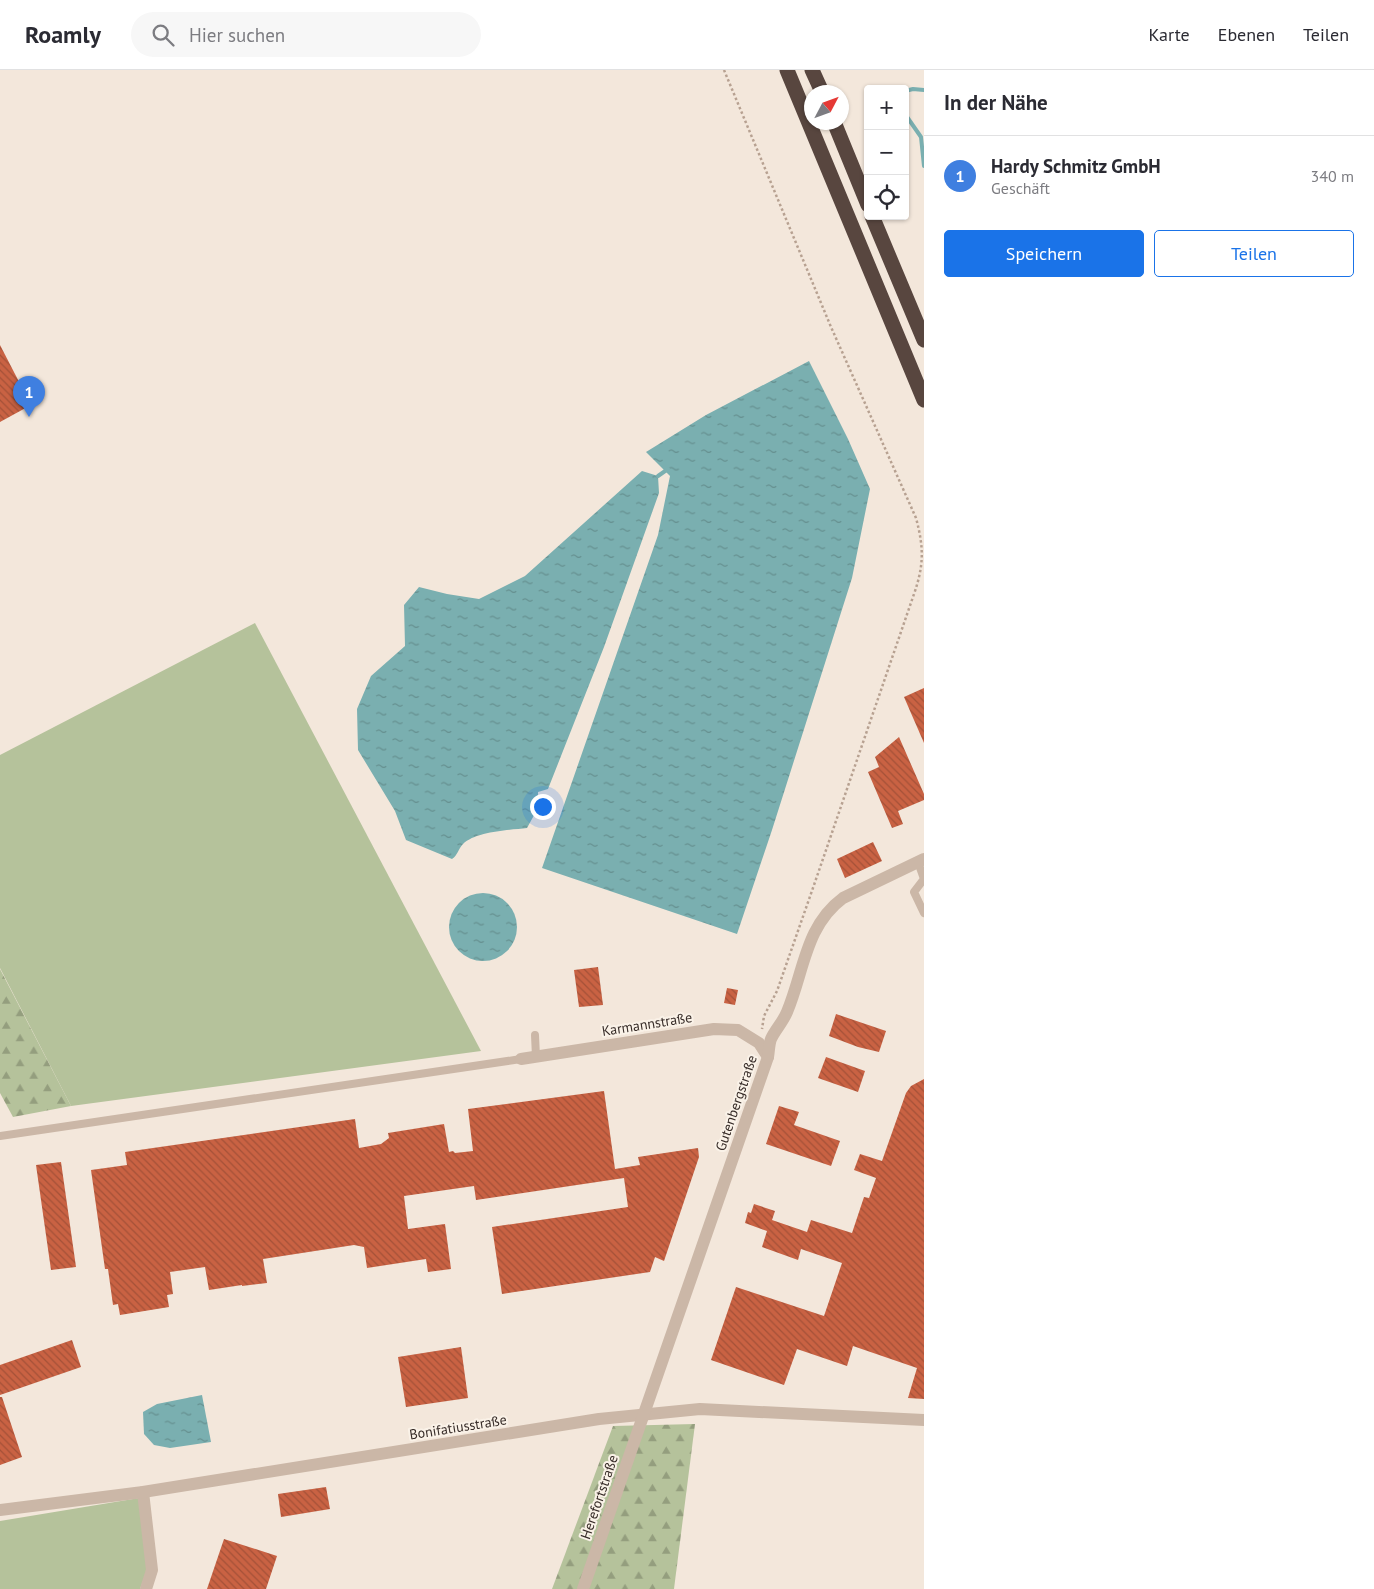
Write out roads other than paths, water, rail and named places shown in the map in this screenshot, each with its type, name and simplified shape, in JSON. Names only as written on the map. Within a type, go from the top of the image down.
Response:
[{"type":"highway","points":[[787,70],[924,400]]},
{"type":"highway","points":[[812,70],[818,85]]},
{"type":"highway","points":[[837,130],[864,195]]},
{"type":"highway","points":[[874,220],[924,340]]},
{"type":"street","name":"Gutenbergstraße","points":[[644,1414],[768,1058],[771,1039],[787,1012],[820,920],[831,906],[843,898],[921,861]]},
{"type":"street","name":"Karmannstraße","points":[[521,1059],[714,1029],[738,1030],[759,1043],[768,1058]]},
{"type":"street","name":"Bonifatiusstraße","points":[[0,1510],[143,1492],[599,1419],[644,1414],[700,1409],[924,1420]]},
{"type":"street","name":"Herefortstraße","points":[[584,1589],[644,1414]]},
{"type":"street","points":[[143,1492],[152,1570],[146,1589]]},
{"type":"lane","points":[[921,861],[924,879],[914,892],[924,913]]},
{"type":"lane","points":[[534,1036],[536,1057]]},
{"type":"lane","points":[[0,1136],[521,1059]]},
{"type":"water","points":[[809,361],[848,439],[870,489],[852,578],[737,934],[542,868],[658,535],[670,476],[646,452],[706,415]]},
{"type":"water","points":[[642,471],[658,476],[659,493],[604,647],[548,789],[538,792],[538,808],[527,828],[476,836],[463,844],[452,859],[406,840],[395,811],[358,750],[357,709],[371,676],[405,646],[404,605],[419,587],[479,599],[525,576]]},
{"type":"water","points":[[483,893],[496,896],[507,903],[514,914],[517,927],[514,940],[507,951],[496,958],[483,961],[470,958],[459,951],[452,940],[449,927],[452,914],[459,903],[470,896]]},
{"type":"water","points":[[202,1395],[211,1442],[170,1448],[154,1445],[144,1434],[143,1412],[157,1404]]},
{"type":"waterway","points":[[909,90],[924,90]]},
{"type":"waterway","points":[[909,120],[921,137],[924,166]]},
{"type":"waterway","points":[[658,476],[668,469]]},
{"type":"place","name":"Hardy Schmitz GmbH","points":[[29,417]]}]
